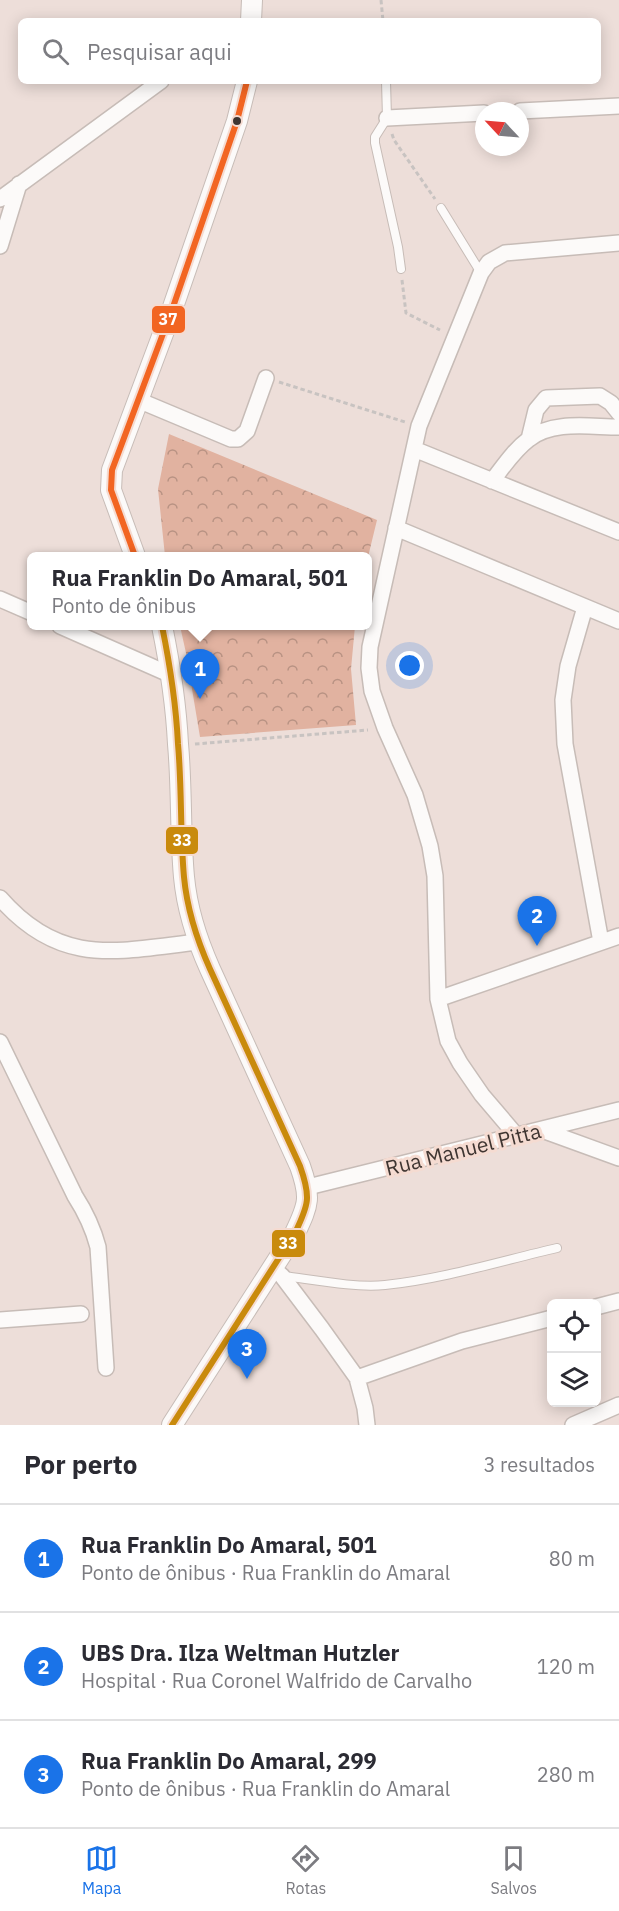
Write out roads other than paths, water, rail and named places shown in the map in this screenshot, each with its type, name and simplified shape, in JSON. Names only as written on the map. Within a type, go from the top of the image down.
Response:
[{"type":"street","points":[[251,18],[252,0]]},
{"type":"street","points":[[0,199],[157,84]]},
{"type":"street","points":[[133,552],[111,490],[112,470],[177,296],[237,121],[247,84]]},
{"type":"street","points":[[529,111],[619,106]]},
{"type":"street","points":[[387,118],[475,113]]},
{"type":"street","points":[[0,246],[19,184]]},
{"type":"street","points":[[516,1135],[482,1095],[448,1041],[438,999],[435,876],[430,846],[415,795],[385,728],[372,691],[369,668],[370,647],[419,426],[481,273],[489,262],[505,253],[619,243]]},
{"type":"street","points":[[138,400],[238,440],[247,431],[266,378]]},
{"type":"street","points":[[529,439],[536,410],[546,398],[600,396],[612,403],[619,412]]},
{"type":"street","points":[[492,481],[529,439],[543,431],[563,426],[619,427]]},
{"type":"street","points":[[414,449],[619,532]]},
{"type":"street","points":[[396,528],[619,621]]},
{"type":"street","points":[[0,599],[27,612]]},
{"type":"street","points":[[585,607],[568,666],[563,700],[565,744],[601,942]]},
{"type":"street","points":[[69,630],[171,675]]},
{"type":"street","points":[[163,630],[171,675],[179,745],[184,879],[198,942],[308,1187],[304,1213],[277,1272],[172,1425]]},
{"type":"street","points":[[0,899],[13,913],[36,931],[59,943],[84,950],[111,952],[198,942]]},
{"type":"street","points":[[438,999],[619,936]]},
{"type":"street","points":[[0,1042],[75,1196],[90,1219],[98,1247],[106,1368]]},
{"type":"street","name":"Rua Manuel Pitta","points":[[308,1187],[619,1110]]},
{"type":"street","points":[[542,1130],[619,1158]]},
{"type":"street","points":[[277,1272],[357,1378],[367,1425]]},
{"type":"street","points":[[601,1306],[619,1301]]},
{"type":"street","points":[[0,1320],[81,1314]]},
{"type":"street","points":[[357,1378],[462,1341],[547,1319]]},
{"type":"street","points":[[573,1425],[619,1405]]},
{"type":"lane","points":[[386,84],[387,118],[375,137],[375,143],[401,269]]},
{"type":"lane","points":[[441,208],[481,273]]},
{"type":"lane","points":[[277,1272],[340,1283],[384,1285],[438,1276],[557,1248]]},
{"type":"place","name":"Rua Franklin Do Amaral, 501","points":[[200,699]]},
{"type":"place","name":"UBS Dra. Ilza Weltman Hutzler","points":[[537,946]]},
{"type":"place","name":"Rua Franklin Do Amaral, 299","points":[[247,1379]]}]
